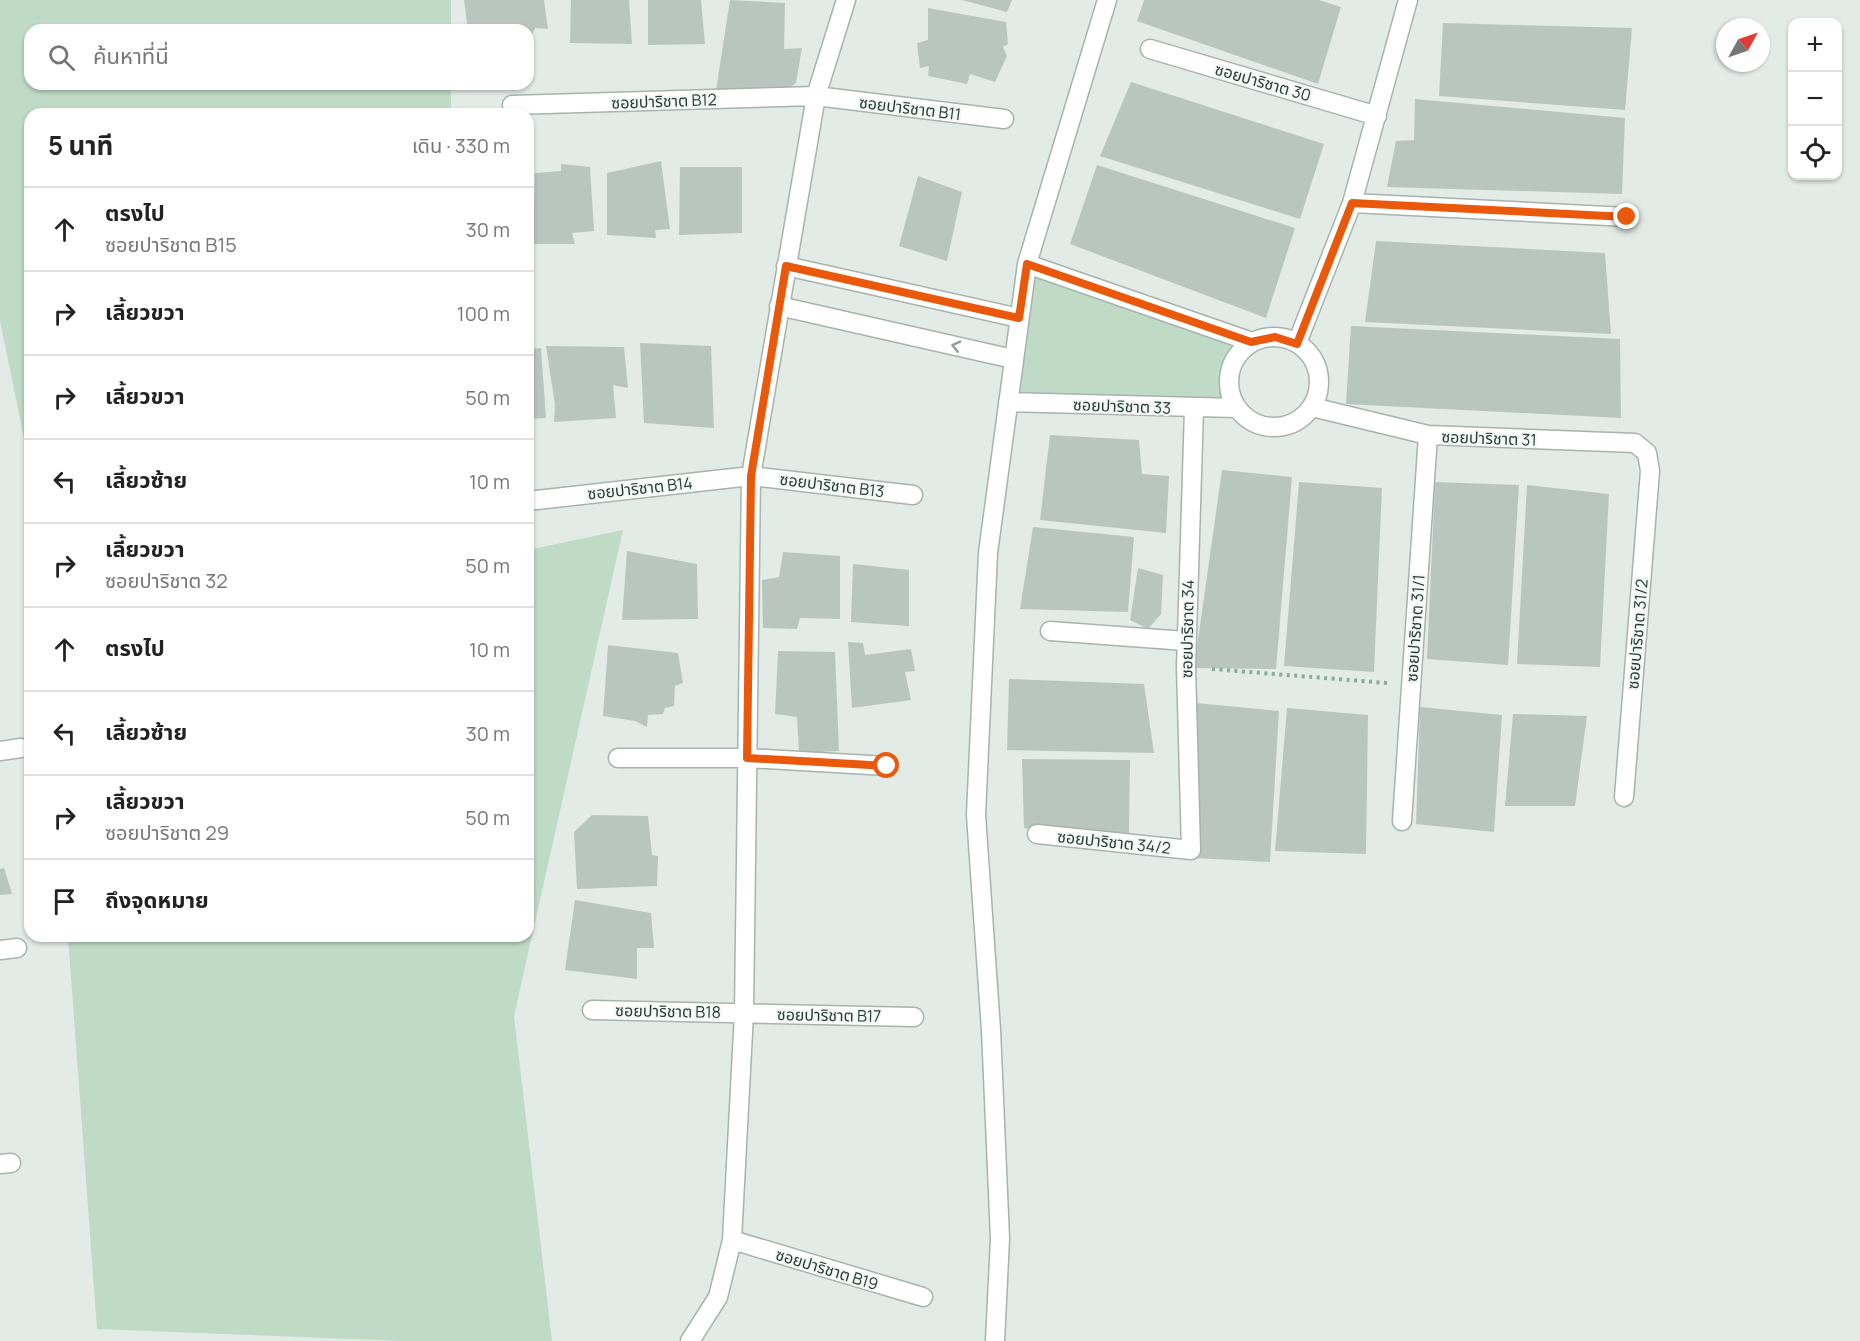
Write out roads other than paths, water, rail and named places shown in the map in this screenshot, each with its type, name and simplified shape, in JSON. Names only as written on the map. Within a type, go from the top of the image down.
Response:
[{"type":"street","points":[[690,1341],[718,1297],[732,1240],[744,1013],[751,476],[816,96],[846,0]]},
{"type":"street","points":[[995,1341],[1000,1239],[991,1030],[976,815],[988,554],[1027,264],[1107,0]]},
{"type":"street","points":[[1297,344],[1352,203],[1408,0]]},
{"type":"street","name":"ซอยปาริชาต 30","points":[[1150,49],[1377,116]]},
{"type":"street","name":"ซอยปาริชาต B12","points":[[512,105],[816,96]]},
{"type":"street","name":"ซอยปาริชาต B11","points":[[816,96],[1005,119]]},
{"type":"street","points":[[1352,203],[1627,217]]},
{"type":"street","points":[[1027,264],[1251,342],[1275,337],[1297,344],[1306,350],[1316,367],[1319,388],[1312,407],[1297,421],[1284,427],[1270,427],[1245,418],[1236,408],[1228,387],[1228,377],[1236,357],[1251,342]]},
{"type":"street","points":[[786,266],[1019,318]]},
{"type":"street","points":[[779,306],[1013,359]]},
{"type":"street","name":"ซอยปาริชาต 33","points":[[1008,402],[1194,409],[1236,408]]},
{"type":"street","name":"ซอยปาริชาต 31","points":[[1312,407],[1428,435],[1635,443],[1647,453],[1650,471]]},
{"type":"street","name":"ซอยปาริชาต 34","points":[[1191,849],[1185,667],[1194,409]]},
{"type":"street","name":"ซอยปาริชาต 31/1","points":[[1402,821],[1428,435]]},
{"type":"street","name":"ซอยปาริชาต 31/2","points":[[1624,797],[1650,471]]},
{"type":"street","name":"ซอยปาริชาต B13","points":[[751,476],[913,495]]},
{"type":"street","name":"ซอยปาริชาต B14","points":[[534,500],[751,476]]},
{"type":"street","points":[[1050,631],[1186,640]]},
{"type":"street","points":[[0,751],[21,748]]},
{"type":"street","points":[[618,758],[747,758],[887,766]]},
{"type":"street","name":"ซอยปาริชาต 34/2","points":[[1036,834],[1191,849]]},
{"type":"street","name":"ซอยปาริชาต B18","points":[[592,1010],[744,1013]]},
{"type":"street","name":"ซอยปาริชาต B17","points":[[744,1013],[914,1017]]},
{"type":"street","name":"ซอยปาริชาต B19","points":[[732,1240],[923,1297]]}]
